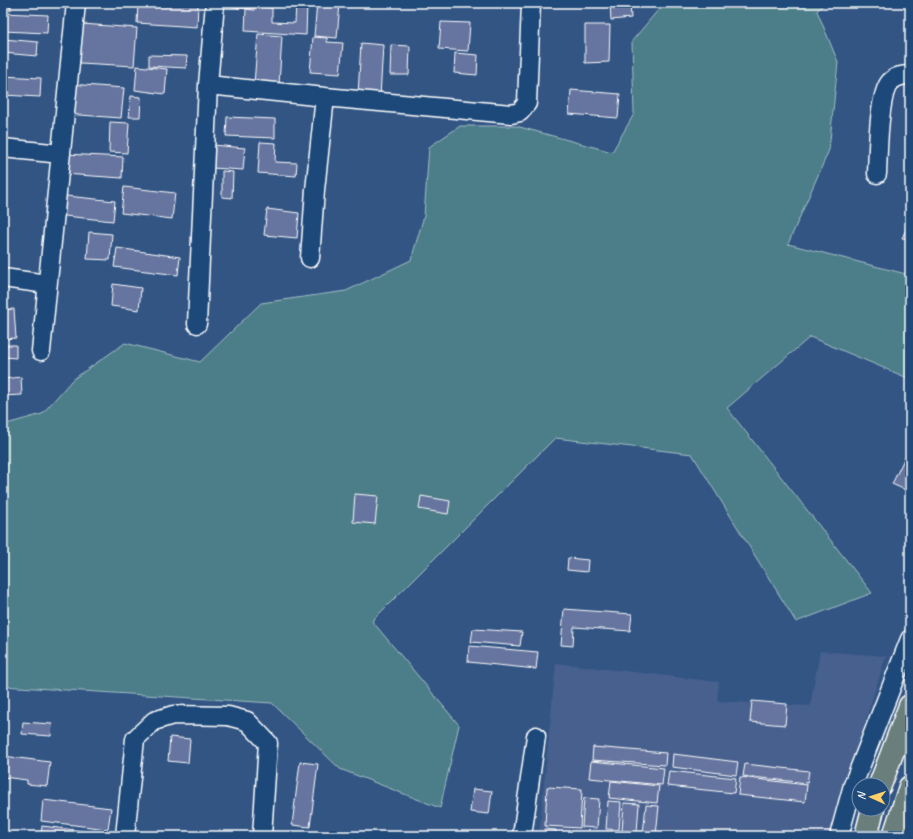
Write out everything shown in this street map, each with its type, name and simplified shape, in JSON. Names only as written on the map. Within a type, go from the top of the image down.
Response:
[{"type":"highway","points":[[883,777],[910,706]]},
{"type":"highway","points":[[894,836],[910,787]]},
{"type":"highway","points":[[866,836],[871,817]]},
{"type":"street","points":[[41,351],[76,3]]},
{"type":"street","points":[[197,324],[208,84],[215,3]]},
{"type":"street","points":[[208,84],[325,97],[511,114],[520,112],[527,103],[531,3]]},
{"type":"street","points":[[877,174],[879,134],[884,95],[889,83],[897,76],[910,75]]},
{"type":"street","points":[[310,258],[315,190],[325,97]]},
{"type":"street","points":[[3,148],[60,154]]},
{"type":"street","points":[[3,278],[47,284]]},
{"type":"street","points":[[839,836],[853,785],[910,639]]},
{"type":"street","points":[[125,836],[136,739],[154,721],[173,715],[228,716],[241,719],[247,721],[268,743],[262,836]]},
{"type":"street","points":[[522,836],[536,736]]},
{"type":"shaded area","points":[[820,651],[886,656],[829,836],[539,836],[556,663],[719,682],[717,701],[810,706]]},
{"type":"green space","points":[[664,3],[825,3],[817,11],[838,62],[829,150],[788,244],[910,275],[910,379],[810,337],[727,408],[872,593],[796,622],[692,454],[555,438],[372,621],[459,725],[440,808],[340,769],[272,703],[3,686],[3,425],[42,414],[72,380],[125,343],[200,362],[261,303],[346,291],[411,260],[424,216],[429,147],[460,126],[516,126],[612,152],[634,114],[632,41]]},
{"type":"building","points":[[3,3],[11,3],[11,10],[3,10]]},
{"type":"building","points":[[138,3],[198,4],[197,27],[137,23]]},
{"type":"building","points":[[230,3],[253,3],[252,9],[230,7]]},
{"type":"building","points":[[296,3],[307,3],[306,35],[245,31],[246,9],[254,10],[255,6],[272,8],[272,22],[295,23]]},
{"type":"building","points":[[317,3],[340,3],[337,38],[314,36]]},
{"type":"building","points":[[610,3],[630,3],[631,18],[611,20]]},
{"type":"building","points":[[3,13],[48,15],[47,33],[3,31]]},
{"type":"building","points":[[441,22],[470,23],[468,51],[439,49]]},
{"type":"building","points":[[82,24],[137,28],[134,66],[80,63]]},
{"type":"building","points":[[585,25],[610,25],[609,62],[585,63]]},
{"type":"building","points":[[258,34],[282,36],[279,85],[254,84]]},
{"type":"building","points":[[313,37],[327,38],[327,42],[343,43],[340,74],[310,72]]},
{"type":"building","points":[[3,39],[38,42],[37,56],[3,53]]},
{"type":"building","points":[[361,43],[383,45],[380,97],[358,95]]},
{"type":"building","points":[[391,45],[410,46],[409,75],[390,75]]},
{"type":"building","points":[[455,53],[478,55],[477,75],[454,73]]},
{"type":"building","points":[[149,55],[187,56],[186,68],[149,66]]},
{"type":"building","points":[[137,66],[167,69],[165,94],[135,90]]},
{"type":"building","points":[[3,76],[41,78],[40,97],[3,95]]},
{"type":"building","points":[[69,84],[124,88],[121,118],[66,114]]},
{"type":"building","points":[[571,90],[620,94],[618,118],[569,114]]},
{"type":"building","points":[[131,96],[141,97],[140,117],[129,117]]},
{"type":"building","points":[[227,117],[275,119],[275,138],[226,136]]},
{"type":"building","points":[[110,122],[129,123],[127,153],[109,152]]},
{"type":"building","points":[[260,142],[276,143],[275,162],[297,163],[296,176],[258,173]]},
{"type":"building","points":[[213,145],[245,148],[243,170],[212,168]]},
{"type":"building","points":[[65,154],[123,157],[122,178],[64,174]]},
{"type":"building","points":[[222,171],[233,172],[232,198],[222,197]]},
{"type":"building","points":[[124,187],[175,193],[172,219],[121,213]]},
{"type":"building","points":[[57,195],[115,201],[113,221],[55,215]]},
{"type":"building","points":[[267,209],[299,213],[297,238],[264,235]]},
{"type":"building","points":[[910,221],[910,239],[902,238]]},
{"type":"building","points":[[89,232],[112,234],[110,260],[87,259]]},
{"type":"building","points":[[117,248],[180,257],[178,275],[114,267]]},
{"type":"building","points":[[113,284],[141,288],[139,310],[111,306]]},
{"type":"building","points":[[14,309],[16,338],[3,339],[3,310]]},
{"type":"building","points":[[3,345],[16,345],[16,358],[3,357]]},
{"type":"building","points":[[21,377],[22,395],[3,396],[3,379]]},
{"type":"building","points":[[905,457],[910,460],[910,492],[892,484]]},
{"type":"building","points":[[355,494],[378,496],[375,524],[353,522]]},
{"type":"building","points":[[421,496],[450,501],[448,514],[419,509]]},
{"type":"building","points":[[568,558],[588,560],[587,572],[567,570]]},
{"type":"building","points":[[564,609],[632,614],[630,631],[574,627],[573,646],[561,645]]},
{"type":"building","points":[[473,629],[522,632],[520,646],[471,642]]},
{"type":"building","points":[[469,646],[538,652],[536,669],[468,662]]},
{"type":"building","points":[[752,701],[787,704],[785,725],[750,722]]},
{"type":"building","points":[[23,722],[52,724],[51,736],[22,734]]},
{"type":"building","points":[[170,737],[190,739],[188,763],[168,761]]},
{"type":"building","points":[[593,747],[666,753],[665,765],[592,760]]},
{"type":"building","points":[[673,754],[738,762],[736,775],[672,767]]},
{"type":"building","points":[[3,756],[50,762],[47,786],[27,784],[27,780],[3,777]]},
{"type":"building","points":[[591,761],[664,768],[662,785],[589,778]]},
{"type":"building","points":[[300,762],[318,764],[310,827],[292,825]]},
{"type":"building","points":[[745,764],[809,771],[807,783],[743,776]]},
{"type":"building","points":[[669,771],[736,778],[734,793],[667,786]]},
{"type":"building","points":[[740,777],[807,785],[805,802],[738,795]]},
{"type":"building","points":[[611,781],[659,786],[657,803],[609,798]]},
{"type":"building","points":[[547,787],[582,789],[580,828],[545,826]]},
{"type":"building","points":[[473,789],[492,791],[489,814],[470,812]]},
{"type":"building","points":[[584,798],[599,799],[597,828],[582,827]]},
{"type":"building","points":[[43,800],[111,808],[108,829],[41,821]]},
{"type":"building","points":[[608,801],[621,802],[619,830],[606,829]]},
{"type":"building","points":[[624,803],[639,804],[637,832],[622,831]]},
{"type":"building","points":[[646,805],[659,806],[656,835],[643,834]]},
{"type":"building","points":[[42,826],[108,834],[108,836],[41,836]]},
{"type":"building","points":[[545,829],[556,830],[555,836],[544,836]]},
{"type":"building","points":[[606,832],[651,836],[606,836]]}]
